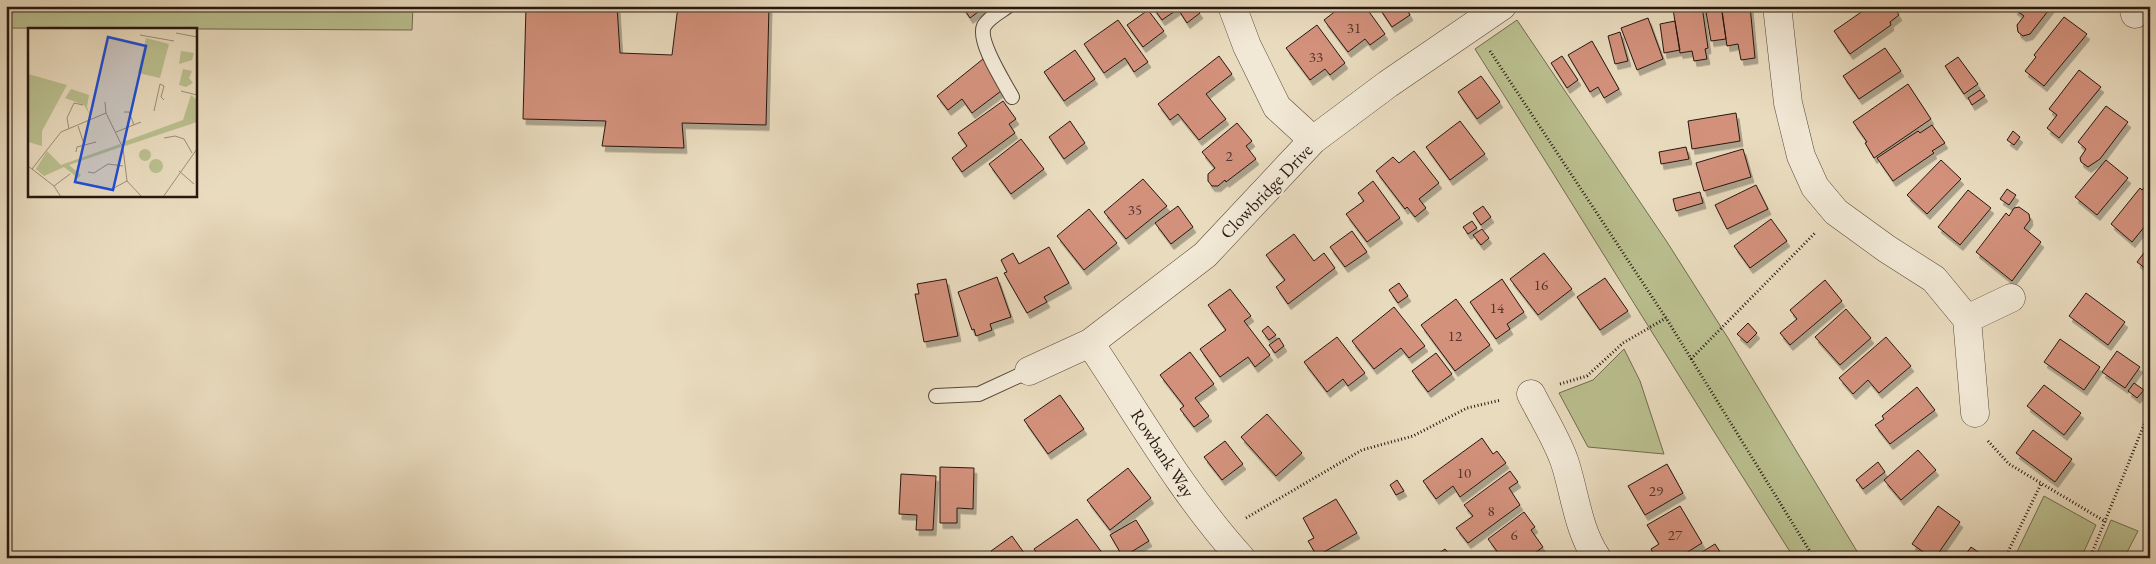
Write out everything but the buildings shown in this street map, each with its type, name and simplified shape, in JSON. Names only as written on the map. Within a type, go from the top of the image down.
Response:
[{"type":"street","points":[[1232,6],[1247,46],[1277,108],[1313,140]]},
{"type":"street","name":"Clowbridge Drive","points":[[1028,371],[1090,344],[1204,255],[1313,140],[1388,84],[1502,6]]},
{"type":"street","points":[[1777,6],[1788,103],[1801,156],[1815,187],[1836,212],[1887,250],[1934,279],[1967,320],[1975,413]]},
{"type":"street","points":[[1967,320],[2011,298]]},
{"type":"street","name":"Rowbank Way","points":[[1090,344],[1184,486],[1219,534],[1241,558]]},
{"type":"street","points":[[1531,394],[1565,462],[1588,555]]},
{"type":"lane","points":[[1008,6],[990,18],[983,28],[983,42],[1012,97]]},
{"type":"lane","points":[[936,396],[979,394],[1028,371]]},
{"type":"path","points":[[1473,25],[1666,318],[1814,558]]},
{"type":"path","points":[[1691,359],[1836,212]]},
{"type":"path","points":[[1219,534],[1362,450],[1413,436],[1467,408],[1531,394],[1587,376],[1623,343],[1666,318]]},
{"type":"path","points":[[2090,558],[2148,421],[2150,410]]},
{"type":"path","points":[[1975,413],[1987,440],[2009,464],[2106,522]]},
{"type":"path","points":[[2005,558],[2041,484]]},
{"type":"green space","points":[[6,6],[413,6],[412,30],[6,28]]},
{"type":"green space","points":[[1517,20],[1667,242],[1728,338],[1861,558],[1794,558],[1475,49]]},
{"type":"green space","points":[[1624,349],[1640,381],[1664,454],[1588,447],[1559,393],[1593,380]]},
{"type":"green space","points":[[2044,496],[2096,525],[2081,558],[2014,558]]},
{"type":"green space","points":[[2111,520],[2138,531],[2124,558],[2095,558]]}]
